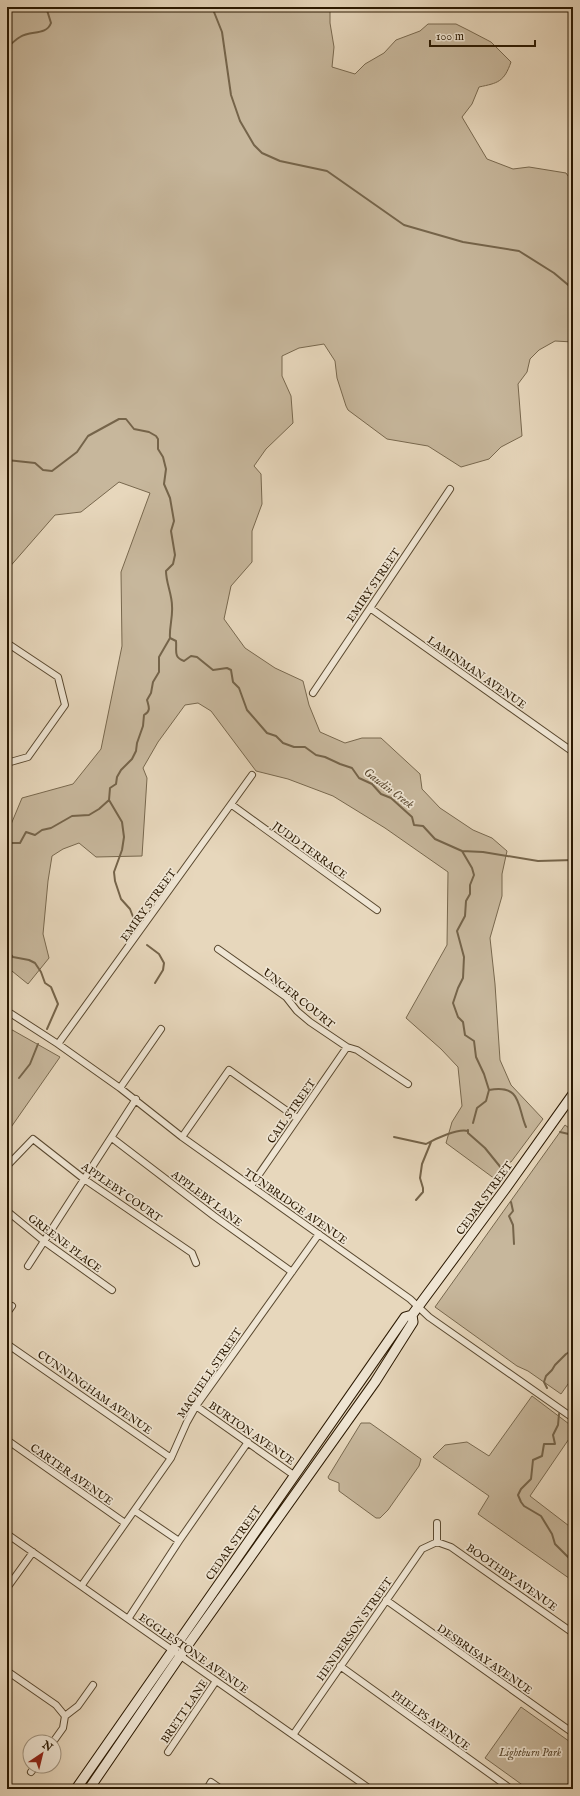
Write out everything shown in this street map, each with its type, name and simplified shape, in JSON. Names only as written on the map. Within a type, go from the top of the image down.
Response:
[{"type":"main road","name":"CEDAR STREET","points":[[76,1789],[375,1382],[413,1322],[415,1311],[573,1094]]},
{"type":"main road","name":"CEDAR STREET","points":[[89,1789],[177,1653],[295,1476],[405,1316],[415,1311]]},
{"type":"street","name":"EMIRY STREET","points":[[313,693],[450,489]]},
{"type":"street","name":"LAMINMAN AVENUE","points":[[370,608],[573,752]]},
{"type":"street","points":[[7,643],[58,677],[65,705],[28,757],[7,763]]},
{"type":"street","name":"EMIRY STREET","points":[[58,1044],[232,805],[252,775]]},
{"type":"street","name":"JUDD TERRACE","points":[[232,805],[377,910]]},
{"type":"street","name":"UNGER COURT","points":[[218,949],[286,997],[310,1022],[347,1047],[357,1050],[408,1084]]},
{"type":"street","name":"TUNBRIDGE AVENUE","points":[[7,1011],[58,1044],[136,1099],[182,1137],[410,1299],[415,1311],[435,1322],[573,1418]]},
{"type":"street","points":[[120,1088],[161,1029]]},
{"type":"street","name":"CAIL STREET","points":[[251,1186],[347,1047]]},
{"type":"street","points":[[182,1137],[229,1070],[297,1118]]},
{"type":"street","points":[[28,1266],[136,1099]]},
{"type":"street","name":"APPLEBY LANE","points":[[112,1138],[214,1216],[292,1272]]},
{"type":"street","name":"APPLEBY COURT","points":[[7,1166],[33,1139],[84,1179],[192,1254],[196,1263]]},
{"type":"street","name":"GREENE PLACE","points":[[7,1211],[44,1242],[112,1290]]},
{"type":"street","name":"MACHELL STREET","points":[[82,1585],[171,1458],[196,1406],[319,1234]]},
{"type":"street","points":[[7,1313],[12,1306]]},
{"type":"street","name":"CUNNINGHAM AVENUE","points":[[7,1344],[171,1458]]},
{"type":"street","name":"BURTON AVENUE","points":[[196,1406],[295,1476]]},
{"type":"street","name":"CARTER AVENUE","points":[[7,1440],[125,1523]]},
{"type":"street","points":[[128,1619],[179,1541],[248,1442]]},
{"type":"street","points":[[134,1511],[179,1541]]},
{"type":"street","points":[[437,1523],[437,1542]]},
{"type":"street","name":"EGGLESTONE AVENUE","points":[[7,1534],[82,1585],[370,1789]]},
{"type":"street","name":"HENDERSON STREET","points":[[293,1735],[422,1549],[437,1542]]},
{"type":"street","name":"BOOTHBY AVENUE","points":[[437,1542],[451,1547],[573,1633]]},
{"type":"street","points":[[7,1588],[33,1552]]},
{"type":"street","name":"DESBRISAY AVENUE","points":[[386,1600],[573,1733]]},
{"type":"street","name":"PHELPS AVENUE","points":[[340,1666],[511,1789]]},
{"type":"street","points":[[7,1671],[56,1705],[65,1716]]},
{"type":"street","name":"BRETT LANE","points":[[168,1752],[216,1681]]},
{"type":"street","points":[[58,1734],[62,1728],[65,1716],[78,1706],[93,1685]]},
{"type":"street","points":[[207,1789],[211,1782],[221,1789]]},
{"type":"green space","points":[[7,7],[330,7],[330,23],[334,47],[332,67],[355,74],[365,64],[384,53],[396,40],[420,31],[428,24],[456,24],[491,42],[511,62],[503,78],[496,83],[479,87],[472,104],[462,117],[487,159],[513,169],[529,167],[566,173],[573,183],[573,342],[555,341],[539,350],[530,359],[527,372],[518,384],[522,436],[501,447],[489,459],[461,467],[428,446],[387,439],[348,410],[337,378],[335,361],[324,344],[299,348],[282,356],[282,376],[291,396],[293,423],[266,449],[254,466],[261,474],[262,504],[252,531],[252,562],[231,586],[224,619],[245,648],[275,668],[303,681],[309,705],[320,732],[345,743],[362,738],[381,738],[420,774],[422,789],[440,808],[473,830],[492,838],[507,851],[502,874],[502,896],[490,938],[495,984],[500,1060],[511,1085],[543,1119],[511,1162],[506,1162],[495,1179],[446,1143],[452,1122],[462,1106],[458,1067],[441,1049],[406,1018],[447,945],[448,872],[385,828],[333,796],[288,779],[256,771],[211,711],[198,703],[185,705],[158,742],[143,768],[147,778],[142,856],[96,857],[79,843],[63,849],[52,856],[43,934],[49,958],[28,984],[7,967],[7,834],[22,798],[73,784],[101,749],[122,646],[121,572],[150,493],[119,482],[81,512],[55,515],[7,570]]},
{"type":"green space","points":[[7,1027],[60,1057],[7,1133]]},
{"type":"green space","points":[[565,1125],[573,1131],[573,1377],[561,1394],[528,1371],[517,1366],[435,1307]]},
{"type":"green space","points":[[532,1396],[573,1427],[573,1433],[530,1496],[573,1529],[573,1581],[478,1514],[489,1496],[433,1457],[445,1445],[467,1442],[489,1456]]},
{"type":"green space","points":[[361,1423],[370,1423],[421,1459],[419,1466],[388,1510],[380,1518],[376,1518],[339,1491],[339,1483],[329,1479],[328,1477]]},
{"type":"green space","name":"Lightburn Park","points":[[521,1707],[573,1744],[573,1776],[564,1789],[528,1789],[485,1758]]},
{"type":"waterway","points":[[7,48],[20,37],[46,30],[49,27],[51,23],[46,7]]},
{"type":"waterway","points":[[212,7],[222,32],[231,95],[240,121],[254,145],[262,153],[280,161],[327,171],[404,225],[463,242],[519,251],[554,273],[573,289]]},
{"type":"waterway","name":"Gaudin Creek","points":[[7,460],[35,463],[43,470],[52,471],[77,452],[88,436],[119,419],[126,419],[134,429],[149,432],[156,436],[158,439],[158,449],[163,457],[166,469],[164,484],[170,498],[174,521],[171,531],[175,555],[173,564],[166,571],[172,602],[170,638],[176,641],[176,653],[178,658],[184,661],[191,656],[197,657],[213,670],[227,668],[231,670],[233,682],[239,688],[247,710],[267,733],[276,736],[283,743],[294,747],[305,747],[316,755],[352,768],[359,778],[372,784],[381,794],[391,798],[412,817],[414,825],[423,826],[435,839],[462,851],[472,868],[474,875],[470,885],[470,894],[466,901],[465,916],[457,931],[464,957],[463,978],[453,1003],[458,1017],[463,1022],[465,1035],[474,1041],[476,1057],[484,1074],[489,1090],[486,1101],[477,1108],[473,1123]]},
{"type":"waterway","points":[[7,848],[10,843],[20,843],[26,832],[35,835],[42,830],[51,828],[72,816],[89,815],[109,800],[110,788],[116,784],[117,777],[121,770],[132,759],[136,751],[143,726],[144,715],[149,710],[147,700],[151,693],[153,682],[159,672],[159,657],[170,638]]},
{"type":"waterway","points":[[109,800],[122,822],[124,837],[122,850],[114,872],[115,881],[121,899],[130,909],[137,927]]},
{"type":"waterway","points":[[462,851],[483,852],[538,861],[573,860]]},
{"type":"waterway","points":[[7,902],[9,914],[7,917]]},
{"type":"waterway","points":[[7,941],[9,953],[13,957],[29,960],[35,963],[41,972],[45,983],[51,987],[58,1004],[47,1029]]},
{"type":"waterway","points":[[147,945],[159,954],[164,963],[163,970],[155,983]]},
{"type":"waterway","points":[[19,1078],[30,1064],[38,1044]]},
{"type":"waterway","points":[[489,1090],[507,1090],[513,1094],[519,1104],[526,1127]]},
{"type":"waterway","points":[[394,1137],[426,1144],[453,1132],[464,1130],[468,1131]]},
{"type":"waterway","points":[[468,1130],[468,1133],[485,1148],[502,1169]]},
{"type":"waterway","points":[[560,1132],[573,1135]]},
{"type":"waterway","points":[[416,1200],[423,1192],[420,1178],[422,1164],[431,1142]]},
{"type":"waterway","points":[[511,1202],[513,1211],[509,1216],[513,1225],[514,1244]]},
{"type":"waterway","name":"Gaudin Creek","points":[[547,1388],[544,1382],[546,1376],[566,1354],[573,1350]]},
{"type":"waterway","name":"Gaudin Creek","points":[[559,1414],[558,1425],[553,1435],[555,1444],[544,1444],[542,1456],[533,1460],[531,1479],[521,1489],[518,1495],[524,1506],[541,1516],[552,1534],[555,1544],[573,1562]]}]
